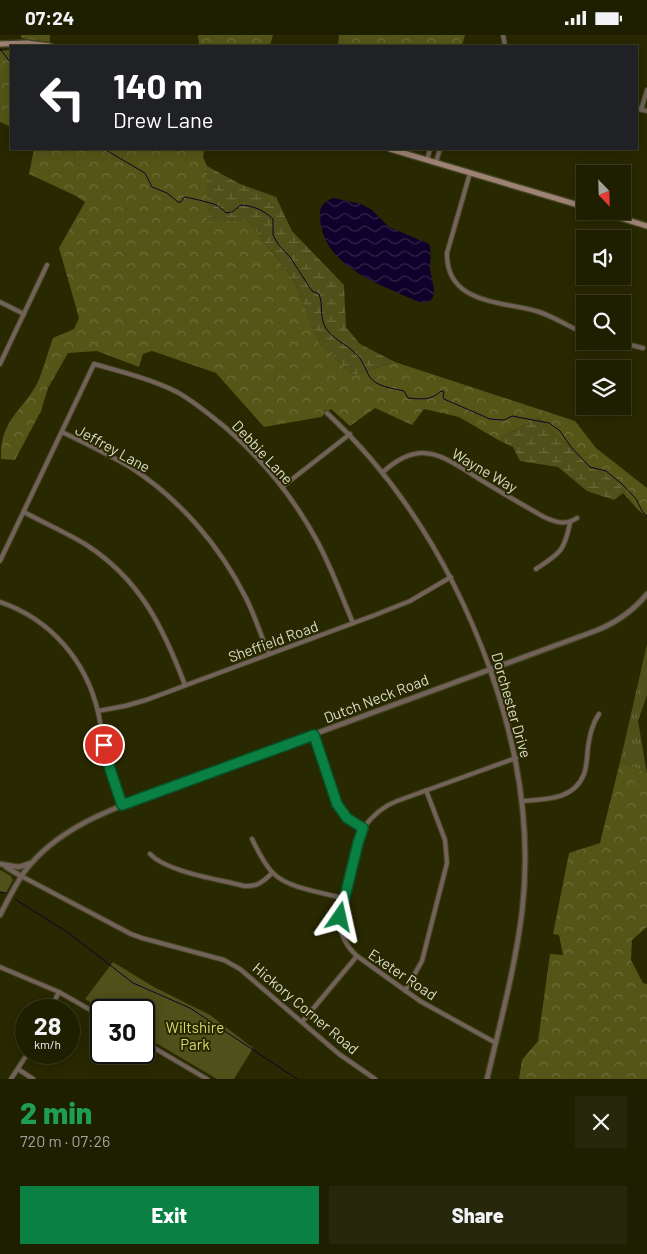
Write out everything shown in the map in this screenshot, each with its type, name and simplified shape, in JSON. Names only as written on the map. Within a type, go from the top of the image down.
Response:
[{"type":"main road","points":[[0,44],[28,43],[43,45]]},
{"type":"main road","points":[[393,150],[576,204]]},
{"type":"main road","points":[[627,220],[647,226]]},
{"type":"street","points":[[647,90],[639,109],[647,111]]},
{"type":"street","points":[[426,160],[430,150]]},
{"type":"street","points":[[436,163],[440,150]]},
{"type":"street","points":[[470,173],[447,253],[447,263],[453,279],[465,291],[475,296],[551,316],[576,328]]},
{"type":"street","points":[[0,364],[47,265]]},
{"type":"street","points":[[0,302],[24,314]]},
{"type":"street","points":[[631,345],[643,348]]},
{"type":"street","name":"Debbie Lane","points":[[62,432],[94,364],[160,384],[195,403],[242,442],[282,487],[317,540],[353,623]]},
{"type":"street","name":"Dorchester Drive","points":[[327,413],[350,434],[383,472],[414,515],[451,577],[471,620],[490,669],[504,709],[516,758],[523,801],[525,856],[522,910],[517,945],[487,1079]]},
{"type":"street","points":[[0,561],[62,432]]},
{"type":"street","name":"Jeffrey Lane","points":[[62,432],[131,468],[160,489],[190,517],[215,547],[233,575],[250,607],[269,654]]},
{"type":"street","points":[[282,487],[350,434]]},
{"type":"street","name":"Wayne Way","points":[[383,472],[396,461],[406,456],[423,453],[432,454],[450,462],[544,517],[556,522],[570,523]]},
{"type":"street","points":[[24,512],[86,545],[122,575],[142,598],[159,623],[172,649],[185,685]]},
{"type":"street","points":[[536,569],[561,550],[566,541],[570,523],[576,518]]},
{"type":"street","name":"Sheffield Road","points":[[98,711],[135,703],[353,623],[410,601],[451,577]]},
{"type":"street","name":"Dutch Neck Road","points":[[0,915],[32,862],[41,853],[81,824],[122,805],[604,627],[627,614],[647,594]]},
{"type":"street","points":[[0,602],[14,606],[37,619],[64,644],[84,673],[98,711],[107,759],[122,805]]},
{"type":"street","points":[[523,801],[555,798],[567,794],[577,786],[584,775],[590,732],[599,714]]},
{"type":"street","points":[[314,735],[337,804],[347,818],[363,828]]},
{"type":"street","name":"Exeter Road","points":[[496,1043],[405,991],[357,956],[349,947],[342,933],[340,913],[363,828],[372,817],[385,807],[426,790],[516,758]]},
{"type":"street","points":[[405,991],[422,961],[447,863],[445,840],[426,790]]},
{"type":"street","points":[[252,839],[272,873],[291,884],[344,898]]},
{"type":"street","points":[[150,854],[156,861],[173,868],[244,885],[252,886],[261,883],[272,873]]},
{"type":"street","points":[[0,864],[19,867],[32,862]]},
{"type":"street","name":"Hickory Corner Road","points":[[0,864],[131,934],[216,958],[234,965],[256,980],[339,1054],[375,1079]]},
{"type":"street","points":[[302,1022],[357,956]]},
{"type":"street","points":[[0,967],[58,992],[90,1010]]},
{"type":"street","points":[[55,999],[58,992]]},
{"type":"street","points":[[155,1049],[206,1079]]},
{"type":"street","points":[[11,1079],[21,1064]]},
{"type":"street","points":[[18,1069],[33,1079]]},
{"type":"green space","points":[[21,35],[50,35],[50,43],[21,38]]},
{"type":"green space","points":[[198,35],[273,35],[270,45],[199,45]]},
{"type":"green space","points":[[339,35],[465,35],[462,45],[338,45]]},
{"type":"green space","points":[[10,50],[10,127],[0,122],[0,51]]},
{"type":"green space","points":[[34,150],[204,150],[203,157],[207,166],[207,221],[248,221],[293,279],[320,344],[353,375],[395,362],[575,421],[596,448],[647,488],[647,516],[638,510],[616,480],[590,467],[539,418],[503,436],[500,441],[459,417],[424,409],[412,425],[375,408],[350,426],[331,409],[321,417],[264,427],[216,373],[152,351],[143,354],[139,367],[97,351],[68,353],[48,388],[41,411],[15,460],[1,459],[3,436],[11,420],[37,384],[53,338],[74,329],[79,318],[59,248],[85,202],[29,174]]},
{"type":"green space","points":[[207,166],[240,184],[276,197],[292,231],[344,285],[346,327],[360,344],[395,362],[353,375],[320,344],[293,279],[248,221],[207,221]]},
{"type":"green space","points":[[539,418],[590,467],[616,480],[638,510],[623,493],[614,500],[587,491],[558,467],[520,461],[513,447],[500,441],[503,436]]},
{"type":"green space","points":[[647,644],[647,695],[638,721],[647,773],[620,762]]},
{"type":"green space","points":[[620,762],[647,773],[647,927],[632,940],[631,960],[643,983],[647,984],[647,1079],[519,1079],[522,1060],[538,1041],[550,954],[563,955],[559,935],[553,934],[569,853],[600,843]]},
{"type":"green space","points":[[0,870],[9,875],[13,880],[6,893],[0,892]]},
{"type":"green space","name":"Wiltshire Park","points":[[113,962],[154,987],[210,1015],[253,1048],[234,1079],[217,1079],[155,1042],[155,999],[90,999],[90,1002],[85,999]]},
{"type":"water","points":[[334,198],[361,204],[372,210],[389,227],[429,244],[431,253],[430,268],[434,291],[431,300],[419,302],[388,289],[356,272],[342,261],[331,249],[323,234],[320,217],[320,210],[323,205],[327,200]]},
{"type":"waterway","points":[[0,49],[10,62]]},
{"type":"waterway","points":[[106,150],[145,173],[152,187],[167,193],[178,202],[181,202],[184,197],[194,199],[216,205],[226,213],[232,212],[241,205],[254,207],[273,219],[273,235],[278,244],[290,257],[312,291],[319,294],[325,327],[334,337],[357,355],[369,376],[376,383],[404,391],[408,398],[430,398],[441,391],[444,392],[444,399],[490,419],[504,420],[512,416],[549,423],[560,431],[571,447],[590,467],[606,471],[622,484],[636,499],[647,516]]},
{"type":"waterway","points":[[0,892],[6,893]]},
{"type":"waterway","points":[[15,899],[70,934],[133,983],[190,1008],[297,1079]]},
{"type":"route","points":[[104,745],[122,805],[314,735],[339,808],[347,818],[363,828],[340,917]]}]
